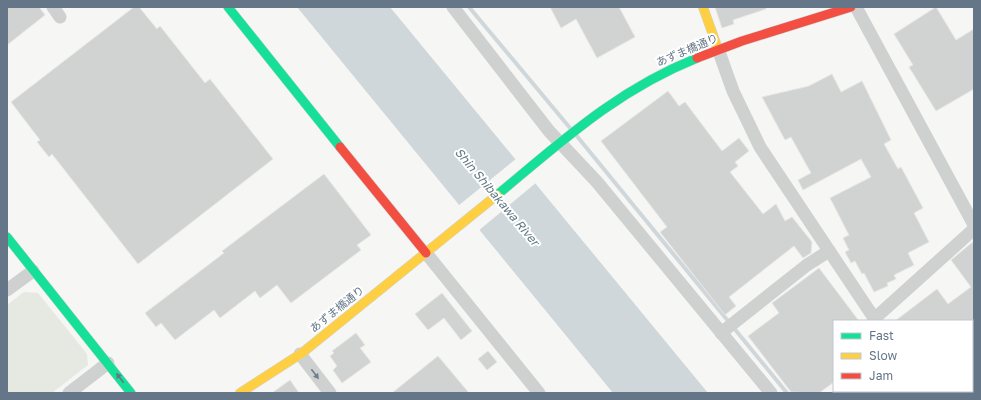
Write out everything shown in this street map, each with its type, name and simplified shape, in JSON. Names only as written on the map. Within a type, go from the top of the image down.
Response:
[{"type":"street","points":[[228,7],[539,393]]},
{"type":"street","points":[[453,7],[555,147],[597,182],[771,393]]},
{"type":"street","points":[[703,7],[733,91],[760,147],[875,320],[974,229]]},
{"type":"street","name":"あずま橋通り","points":[[240,393],[300,354],[555,147],[603,109],[636,87],[674,67],[718,49],[851,7]]},
{"type":"street","points":[[856,7],[974,225]]},
{"type":"street","points":[[7,237],[131,393]]},
{"type":"street","points":[[721,333],[807,265],[829,251]]},
{"type":"street","points":[[7,290],[33,270]]},
{"type":"street","points":[[300,354],[330,393]]},
{"type":"street","points":[[69,393],[108,363]]},
{"type":"shaded area","points":[[24,292],[38,293],[87,354],[88,365],[52,393],[7,393],[7,305]]},
{"type":"water","name":"Shin Shibakawa River","points":[[297,7],[390,7],[708,393],[613,393]]},
{"type":"pier","points":[[517,158],[537,182],[478,231],[458,206]]},
{"type":"building","points":[[7,7],[39,7],[45,15],[7,45]]},
{"type":"building","points":[[134,7],[139,7],[157,29],[160,26],[205,83],[210,79],[273,159],[138,264],[52,154],[49,157],[37,142],[40,140],[11,102]]},
{"type":"building","points":[[550,7],[619,7],[635,37],[597,58],[576,19],[561,28]]},
{"type":"building","points":[[715,7],[766,7],[766,9],[733,20],[734,24],[722,28]]},
{"type":"building","points":[[936,7],[956,40],[974,29],[974,89],[936,111],[909,67],[913,65],[894,34]]},
{"type":"building","points":[[832,74],[841,92],[862,81],[891,140],[884,144],[898,169],[901,167],[923,208],[914,213],[929,242],[908,253],[914,265],[894,275],[896,279],[887,283],[888,286],[874,292],[864,273],[862,274],[855,261],[851,263],[845,252],[849,250],[843,238],[849,235],[830,198],[871,177],[861,159],[803,190],[798,180],[811,173],[791,137],[785,140],[762,97],[809,86]]},
{"type":"building","points":[[668,91],[679,106],[685,102],[722,151],[739,138],[749,151],[735,162],[738,166],[730,172],[763,214],[776,204],[785,221],[792,217],[812,242],[811,253],[803,258],[794,246],[729,297],[736,306],[725,315],[660,232],[667,227],[601,141]]},
{"type":"building","points":[[324,174],[371,235],[357,245],[361,250],[291,303],[277,285],[260,298],[255,291],[220,318],[214,310],[175,340],[161,323],[156,327],[145,313],[224,253],[222,251]]},
{"type":"building","points":[[974,241],[974,321],[896,320],[937,289],[948,304],[971,287],[951,260]]},
{"type":"building","points":[[819,268],[858,320],[833,320],[833,383],[819,393],[791,392],[748,336],[779,313],[772,303]]},
{"type":"building","points":[[442,293],[472,331],[461,340],[444,318],[428,330],[415,314]]},
{"type":"building","points":[[356,333],[365,345],[360,348],[371,362],[342,383],[333,370],[337,366],[330,356],[334,353],[332,351]]},
{"type":"building","points":[[488,351],[497,362],[487,370],[478,359]]},
{"type":"building","points":[[438,356],[469,393],[392,393]]},
{"type":"building","points":[[290,380],[299,393],[272,393]]},
{"type":"waterway","points":[[469,7],[570,128]]},
{"type":"waterway","points":[[576,135],[787,393]]},
{"type":"traffic: fast","points":[[228,7],[340,147]]},
{"type":"traffic: fast","points":[[497,195],[591,118],[641,85],[697,58]]},
{"type":"traffic: fast","points":[[7,237],[131,393]]},
{"type":"traffic: slow","points":[[703,7],[718,49]]},
{"type":"traffic: slow","points":[[240,393],[302,353],[497,195]]},
{"type":"traffic: jam","points":[[697,58],[742,41],[851,7]]},
{"type":"traffic: jam","points":[[340,147],[426,253]]}]
